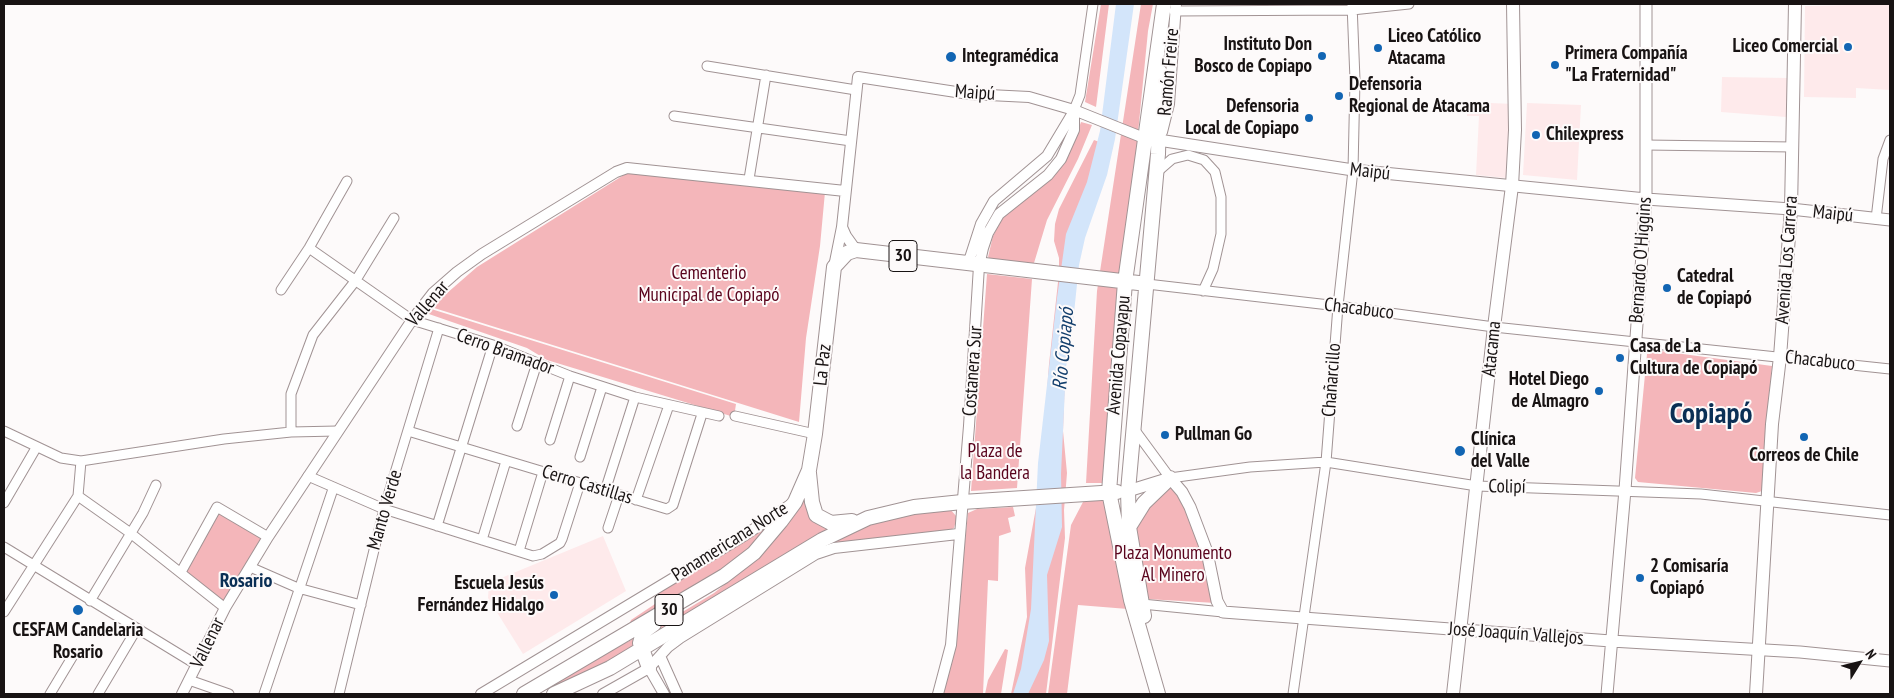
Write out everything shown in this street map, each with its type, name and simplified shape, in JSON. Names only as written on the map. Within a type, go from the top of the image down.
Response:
[{"type":"highway","name":"Avenida Copayapu","points":[[1152,668],[1131,600],[1108,492],[1125,282],[1144,138],[1160,38],[1171,6]]},
{"type":"highway","name":"Avenida Copayapu","points":[[1158,694],[1129,528],[1128,491],[1157,172],[1160,38]]},
{"type":"highway","name":"Chacabuco","points":[[856,250],[980,266],[1147,284]]},
{"type":"highway","points":[[834,267],[842,257],[856,250]]},
{"type":"highway","name":"La Paz","points":[[795,502],[809,470],[815,434],[834,267]]},
{"type":"highway","points":[[809,470],[812,502],[816,515],[831,523],[868,518]]},
{"type":"highway","points":[[1129,528],[1144,503],[1170,478]]},
{"type":"highway","name":"30","points":[[554,694],[595,676],[822,540],[868,518],[914,507],[962,502],[1128,491]]},
{"type":"highway","name":"Panamericana Norte","points":[[524,694],[724,576],[754,552],[795,502]]},
{"type":"highway","points":[[728,607],[766,573]]},
{"type":"highway","points":[[649,668],[641,650],[643,632],[673,612],[677,605]]},
{"type":"main road","name":"Atacama","points":[[1454,694],[1494,327],[1512,186],[1515,130],[1513,4]]},
{"type":"main road","name":"Bernardo O'Higgins","points":[[1607,694],[1625,490],[1646,199],[1646,4]]},
{"type":"main road","name":"Avenida Los Carrera","points":[[1756,694],[1766,500],[1780,357],[1790,209],[1795,4]]},
{"type":"main road","name":"Maipú","points":[[1144,138],[1353,170],[1646,199],[1790,209],[1890,220]]},
{"type":"main road","name":"Colipí","points":[[1128,491],[1170,478]]},
{"type":"main road","points":[[1170,478],[1182,492],[1192,512],[1207,552],[1217,601],[1223,612]]},
{"type":"main road","name":"José Joaquín Vallejos","points":[[1223,612],[1611,641],[1759,649],[1890,661]]},
{"type":"street","name":"Costanera Sur","points":[[964,264],[970,258],[981,224],[994,201],[1047,156],[1080,95],[1093,4]]},
{"type":"street","points":[[1171,6],[1352,7],[1409,4]]},
{"type":"street","name":"Ramón Freire","points":[[1159,140],[1169,104],[1171,6]]},
{"type":"street","name":"Chañarcillo","points":[[1293,694],[1326,462],[1338,306],[1353,170],[1355,80],[1352,7]]},
{"type":"street","points":[[707,66],[856,90]]},
{"type":"street","points":[[749,179],[766,75]]},
{"type":"street","name":"Maipú","points":[[858,77],[969,94],[1015,95],[1071,109],[1144,138]]},
{"type":"street","name":"La Paz","points":[[834,267],[842,227],[858,77]]},
{"type":"street","name":"Costanera Sur","points":[[938,694],[951,645],[980,266],[988,233],[993,222],[1006,207],[1048,174],[1066,149],[1074,130],[1071,109]]},
{"type":"street","points":[[674,116],[851,141]]},
{"type":"street","points":[[1876,219],[1890,140]]},
{"type":"street","points":[[1646,145],[1793,147]]},
{"type":"street","points":[[1157,172],[1172,159],[1188,155],[1204,160],[1215,172],[1221,197],[1221,234],[1213,269],[1203,291]]},
{"type":"street","name":"Vallenar","points":[[182,694],[225,608],[268,537],[337,431],[412,320],[433,293],[470,262],[621,170],[638,168],[845,191]]},
{"type":"street","points":[[281,290],[309,248],[346,180]]},
{"type":"street","points":[[292,432],[291,394],[313,335],[356,280],[394,218]]},
{"type":"street","points":[[842,227],[856,250]]},
{"type":"street","name":"Cerro Bramador","points":[[309,248],[412,320],[494,345],[602,387],[702,414],[719,416]]},
{"type":"street","name":"Chacabuco","points":[[1147,284],[1338,306],[1494,327],[1890,368]]},
{"type":"street","name":"Manto Verde","points":[[339,694],[384,509],[439,328]]},
{"type":"street","points":[[437,526],[494,345]]},
{"type":"street","points":[[518,426],[537,363]]},
{"type":"street","points":[[550,440],[570,376]]},
{"type":"street","points":[[580,457],[602,387]]},
{"type":"street","points":[[605,490],[635,397]]},
{"type":"street","points":[[636,500],[669,405]]},
{"type":"street","name":"Cerro Castillas","points":[[408,431],[667,509],[673,505],[702,414]]},
{"type":"street","points":[[734,416],[815,434]]},
{"type":"street","points":[[1133,425],[1170,478]]},
{"type":"street","points":[[4,431],[60,458],[81,461],[224,439],[292,432],[337,431]]},
{"type":"street","points":[[4,503],[36,448]]},
{"type":"street","points":[[4,612],[78,496],[81,461]]},
{"type":"street","points":[[482,540],[506,461]]},
{"type":"street","name":"Colipí","points":[[1170,478],[1250,467],[1326,462],[1477,486],[1625,490],[1766,500],[1890,515]]},
{"type":"street","points":[[519,551],[543,472]]},
{"type":"street","points":[[308,476],[384,509],[533,556],[542,554],[560,543],[580,483]]},
{"type":"street","points":[[90,601],[129,532],[143,513],[156,485]]},
{"type":"street","points":[[264,694],[333,488]]},
{"type":"street","points":[[608,528],[619,495]]},
{"type":"street","points":[[78,496],[129,532],[225,608]]},
{"type":"street","name":"Panamericana Norte","points":[[481,694],[745,535],[795,502]]},
{"type":"street","points":[[181,572],[217,507],[268,537]]},
{"type":"street","points":[[603,694],[649,668],[680,638],[816,554],[834,548],[958,534]]},
{"type":"street","points":[[4,547],[136,630],[197,665]]},
{"type":"street","points":[[250,567],[298,588],[361,605]]},
{"type":"street","name":"José Joaquín Vallejos","points":[[1142,604],[1223,612]]},
{"type":"street","points":[[98,694],[136,630]]},
{"type":"street","points":[[50,694],[74,654]]},
{"type":"street","points":[[660,656],[676,694]]},
{"type":"street","points":[[649,668],[664,694]]},
{"type":"street","points":[[189,680],[229,694]]},
{"type":"shaded area","name":"Liceo Comercial","points":[[1890,4],[1890,90],[1856,88],[1856,98],[1804,97],[1805,6]]},
{"type":"shaded area","points":[[1722,77],[1788,78],[1786,117],[1721,112]]},
{"type":"shaded area","points":[[1468,102],[1514,104],[1510,170],[1506,178],[1476,175],[1479,116],[1467,116]]},
{"type":"shaded area","points":[[1527,103],[1581,105],[1577,180],[1523,175]]},
{"type":"shaded area","name":"Escuela Jesús Fernández Hidalgo","points":[[603,536],[626,591],[523,654],[488,598],[489,583]]},
{"type":"green space","points":[[1101,4],[1109,4],[1096,107],[1085,102]]},
{"type":"green space","points":[[1141,4],[1153,4],[1148,31],[1137,143],[1119,287],[1106,483],[1086,483],[1097,291]]},
{"type":"green space","points":[[1081,122],[1092,125],[1078,159],[1047,220],[1034,263],[993,261],[988,257],[993,236],[1002,219],[1060,165],[1073,145]]},
{"type":"green space","points":[[1094,140],[1113,147],[1077,238],[1066,350],[1063,431],[1067,473],[1064,510],[1065,538],[1046,694],[1011,694],[1027,617],[1025,568],[1040,486],[1049,364],[1059,273],[1059,258],[1054,241],[1055,224],[1059,209]]},
{"type":"green space","name":"Cementerio Municipal de Copiapó","points":[[627,173],[825,192],[820,246],[806,338],[799,422],[431,307],[477,267]]},
{"type":"green space","name":"Plaza de la Bandera","points":[[987,274],[1032,279],[1017,488],[971,491]]},
{"type":"green space","points":[[428,308],[736,404],[734,417],[547,360],[527,348],[426,313]]},
{"type":"green space","points":[[1653,350],[1772,366],[1762,491],[1756,493],[1638,482],[1635,478],[1647,354]]},
{"type":"green space","name":"Plaza Monumento Al Minero","points":[[1171,487],[1183,501],[1196,527],[1216,603],[1146,599],[1134,527],[1140,512]]},
{"type":"green space","points":[[804,489],[804,501],[808,512],[836,527],[654,635],[654,631],[659,626],[714,593],[749,565]]},
{"type":"green space","points":[[1107,499],[1128,609],[1078,605],[1067,694],[1048,694],[1071,525],[1083,502]]},
{"type":"green space","points":[[217,507],[268,537],[225,608],[181,572]]},
{"type":"green space","points":[[1013,507],[1015,516],[1008,518],[1011,532],[999,536],[998,581],[988,580],[983,694],[942,694],[952,662],[968,513],[977,509]]},
{"type":"green space","points":[[950,509],[957,517],[954,528],[950,530],[817,549],[841,535],[886,517]]},
{"type":"green space","points":[[766,526],[769,529],[742,555],[709,578],[628,627],[631,620],[661,600],[657,592]]},
{"type":"green space","points":[[633,639],[634,648],[570,682],[556,687],[555,682],[565,675]]},
{"type":"green space","points":[[1005,649],[1008,650],[1001,694],[985,694],[988,680]]},
{"type":"water","name":"Río Copiapó","points":[[1116,4],[1134,4],[1115,139],[1107,175],[1085,238],[1079,265],[1071,342],[1066,367],[1061,474],[1062,527],[1047,575],[1049,641],[1044,660],[1028,694],[1013,694],[1021,669],[1031,609],[1038,463],[1066,234],[1087,182],[1100,131]]},
{"type":"place","name":"Liceo Comercial","points":[[1848,47]]},
{"type":"place","name":"Liceo Católico Atacama","points":[[1378,48]]},
{"type":"place","name":"Instituto Don Bosco de Copiapo","points":[[1322,56]]},
{"type":"place","name":"Integramédica","points":[[951,57]]},
{"type":"place","name":"Primera Compañía \"La Fraternidad\"","points":[[1555,65]]},
{"type":"place","name":"Defensoria Regional de Atacama","points":[[1339,96]]},
{"type":"place","name":"Defensoria Local de Copiapo","points":[[1309,118]]},
{"type":"place","name":"Chilexpress","points":[[1536,135]]},
{"type":"place","name":"Catedral de Copiapó","points":[[1667,288]]},
{"type":"place","name":"Casa de La Cultura de Copiapó","points":[[1620,358]]},
{"type":"place","name":"Hotel Diego de Almagro","points":[[1599,391]]},
{"type":"place","name":"Pullman Go","points":[[1165,435]]},
{"type":"place","name":"Correos de Chile","points":[[1804,437]]},
{"type":"place","name":"Clínica del Valle","points":[[1460,451]]},
{"type":"place","name":"2 Comisaría Copiapó","points":[[1640,578]]},
{"type":"place","name":"Escuela Jesús Fernández Hidalgo","points":[[554,595]]},
{"type":"place","name":"CESFAM Candelaria Rosario","points":[[78,610]]},
{"type":"district","name":"Copiapó","points":[[1711,415]]},
{"type":"district","name":"Rosario","points":[[246,581]]}]
